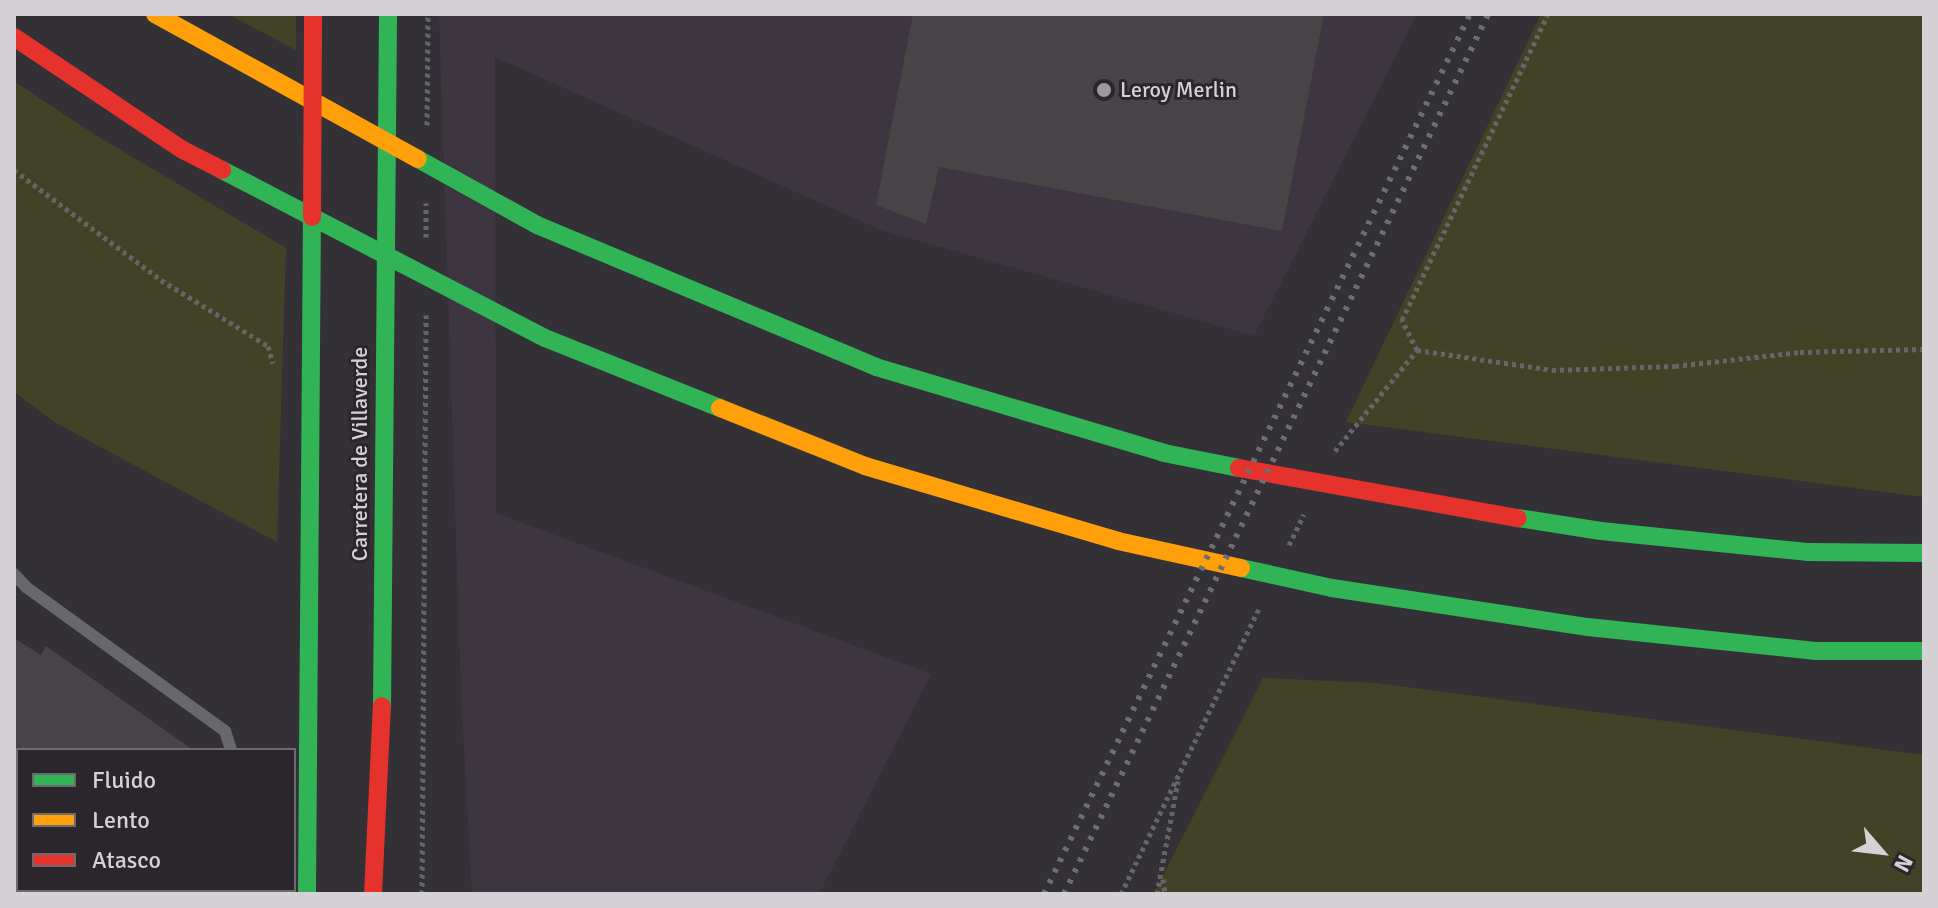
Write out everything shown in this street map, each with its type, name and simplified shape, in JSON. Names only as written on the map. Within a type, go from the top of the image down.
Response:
[{"type":"highway","points":[[307,894],[313,14]]},
{"type":"highway","name":"Carretera de Villaverde","points":[[373,894],[382,759],[388,14]]},
{"type":"highway","points":[[162,19],[537,225],[876,367],[1164,453],[1365,493],[1601,531],[1807,552],[1924,553]]},
{"type":"highway","points":[[14,37],[183,150],[545,338],[865,466],[1118,541],[1332,588],[1588,627],[1816,651],[1924,651]]},
{"type":"highway","points":[[382,759],[390,894]]},
{"type":"lane","points":[[14,574],[20,587],[225,731],[230,748]]},
{"type":"lane","points":[[296,783],[306,748]]},
{"type":"path","points":[[427,140],[428,14]]},
{"type":"path","points":[[1417,350],[1402,320],[1548,14]]},
{"type":"path","points":[[14,170],[161,280],[268,346],[276,371]]},
{"type":"path","points":[[426,250],[427,187]]},
{"type":"path","points":[[422,894],[426,313]]},
{"type":"path","points":[[1417,350],[1552,370],[1675,366],[1800,352],[1924,349]]},
{"type":"path","points":[[1329,463],[1336,449],[1417,350]]},
{"type":"path","points":[[1288,547],[1309,505]]},
{"type":"path","points":[[1121,894],[1261,604]]},
{"type":"path","points":[[1157,894],[1180,772]]},
{"type":"path","points":[[1162,874],[1165,894]]},
{"type":"shaded area","points":[[439,14],[1417,14],[1254,336],[881,230],[495,57],[496,513],[931,674],[819,894],[472,894],[461,694]]},
{"type":"green space","points":[[228,14],[296,14],[296,50]]},
{"type":"green space","points":[[1541,14],[1924,14],[1924,497],[1346,422]]},
{"type":"green space","points":[[14,81],[97,136],[286,248],[277,542],[56,423],[14,392]]},
{"type":"green space","points":[[1263,678],[1376,683],[1924,755],[1924,894],[1154,894]]},
{"type":"building","name":"Leroy Merlin","points":[[913,14],[1324,14],[1282,231],[939,167],[926,224],[876,205]]},
{"type":"building","points":[[14,638],[41,655],[46,646],[190,748],[16,748],[16,892],[171,894],[14,894]]},
{"type":"railway","points":[[1044,894],[1470,14]]},
{"type":"railway","points":[[1064,894],[1488,14]]},
{"type":"traffic: fast","points":[[382,706],[388,14]]},
{"type":"traffic: fast","points":[[418,159],[537,225],[876,367],[1164,453],[1239,468]]},
{"type":"traffic: fast","points":[[222,170],[545,338],[720,408]]},
{"type":"traffic: fast","points":[[307,894],[312,217]]},
{"type":"traffic: fast","points":[[1518,518],[1601,531],[1807,552],[1924,553]]},
{"type":"traffic: fast","points":[[1241,568],[1332,588],[1588,627],[1816,651],[1924,651]]},
{"type":"traffic: slow","points":[[155,14],[418,159]]},
{"type":"traffic: slow","points":[[720,408],[865,466],[1118,541],[1241,568]]},
{"type":"traffic: jam","points":[[312,217],[313,14]]},
{"type":"traffic: jam","points":[[14,37],[183,150],[222,170]]},
{"type":"traffic: jam","points":[[1239,468],[1518,518]]},
{"type":"traffic: jam","points":[[373,894],[382,706]]},
{"type":"place","name":"Leroy Merlin","points":[[1104,90]]}]
